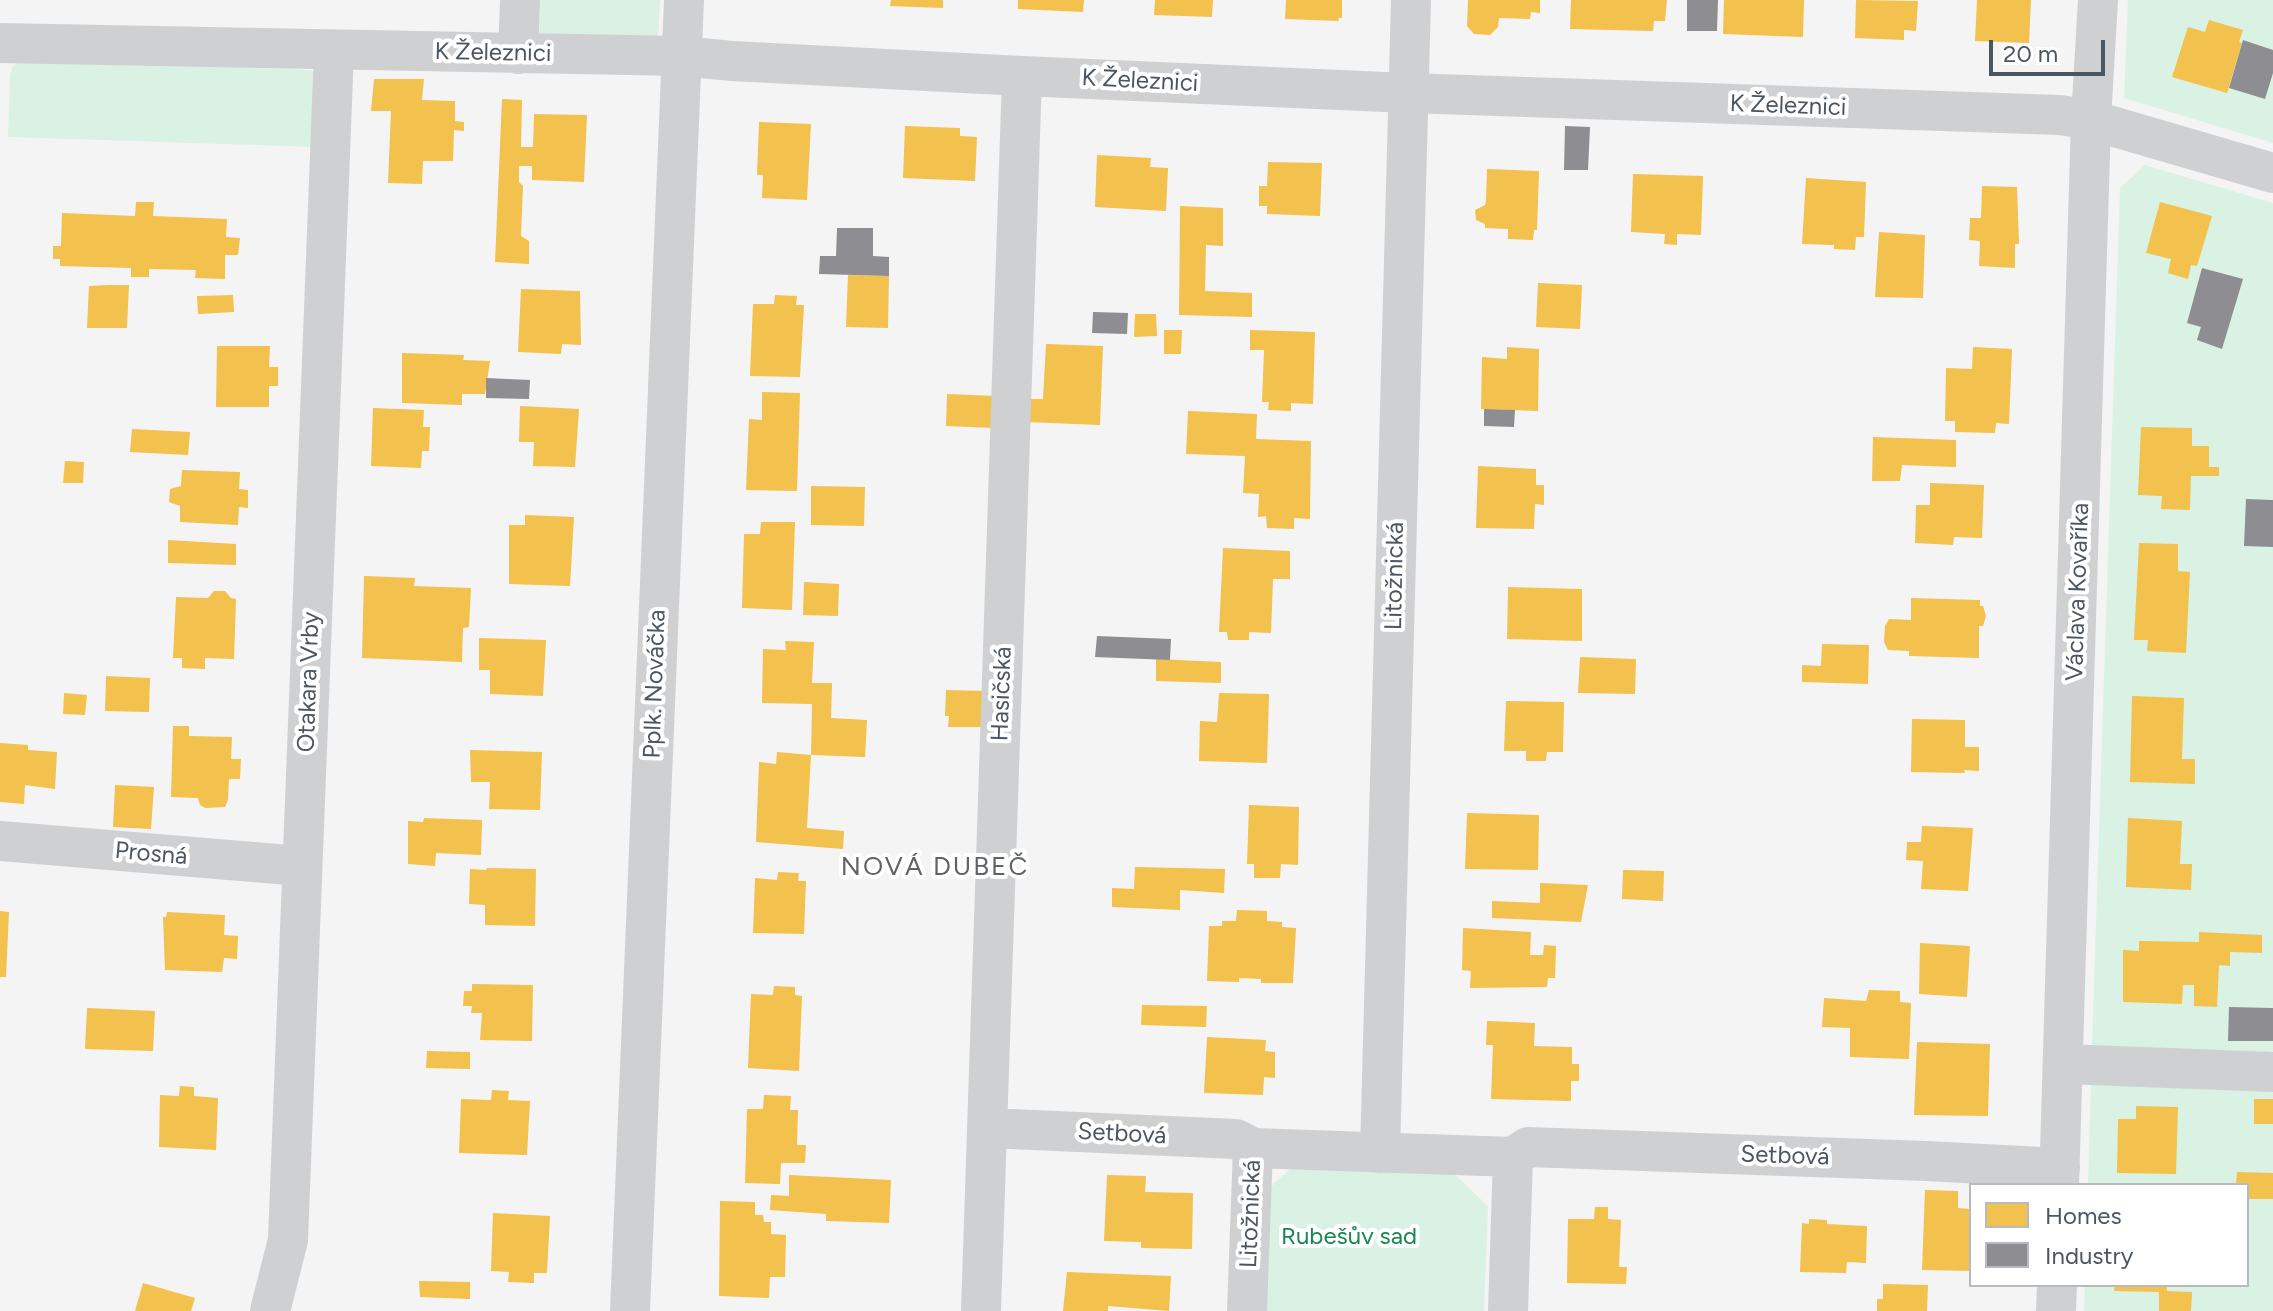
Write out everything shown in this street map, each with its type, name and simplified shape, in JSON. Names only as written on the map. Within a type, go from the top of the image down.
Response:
[{"type":"street","points":[[518,54],[520,0]]},
{"type":"street","name":"Pplk. Nováčka","points":[[630,1311],[684,0]]},
{"type":"street","name":"Litožnická","points":[[1380,1153],[1411,0]]},
{"type":"street","name":"Václava Kovaříka","points":[[2060,1177],[2091,120],[2098,0]]},
{"type":"street","name":"K Železnici","points":[[0,43],[681,56],[1022,76],[1408,93],[2060,115],[2091,120],[2273,173]]},
{"type":"street","name":"Otakara Vrby","points":[[270,1311],[288,1240],[334,51]]},
{"type":"street","name":"Hasičská","points":[[981,1311],[1022,76]]},
{"type":"street","name":"Prosná","points":[[0,841],[301,866]]},
{"type":"street","points":[[2064,1064],[2273,1072]]},
{"type":"street","name":"Setbová","points":[[988,1128],[1236,1139],[1253,1148]]},
{"type":"street","name":"Setbová","points":[[1513,1157],[1528,1147],[1926,1161],[2060,1177]]},
{"type":"street","name":"Litožnická","points":[[1247,1311],[1253,1148],[1513,1157]]},
{"type":"street","points":[[1508,1311],[1513,1157]]},
{"type":"street","points":[[2056,1311],[2057,1287]]},
{"type":"green space","points":[[540,0],[660,0],[658,41],[539,36]]},
{"type":"green space","points":[[2128,0],[2273,0],[2273,143],[2124,98]]},
{"type":"green space","points":[[21,59],[310,70],[317,73],[317,147],[8,137],[10,76],[12,67]]},
{"type":"green space","points":[[2145,165],[2273,203],[2273,1057],[2092,1046],[2120,188]]},
{"type":"green space","points":[[2091,1082],[2273,1088],[2273,1311],[2084,1311],[2085,1287],[2249,1287],[2249,1183],[2088,1183]]},
{"type":"green space","name":"Rubešův sad","points":[[1301,1159],[1448,1168],[1488,1206],[1484,1311],[1263,1311],[1264,1193]]},
{"type":"building: Homes","points":[[891,0],[943,0],[943,8],[890,6]]},
{"type":"building: Homes","points":[[1018,0],[1084,0],[1083,12],[1018,9]]},
{"type":"building: Homes","points":[[1155,0],[1213,0],[1212,17],[1154,15]]},
{"type":"building: Homes","points":[[1286,0],[1342,0],[1342,18],[1338,18],[1339,21],[1285,19]]},
{"type":"building: Homes","points":[[1468,0],[1540,0],[1540,13],[1531,12],[1530,19],[1499,18],[1498,27],[1490,35],[1474,34],[1467,26]]},
{"type":"building: Homes","points":[[1571,0],[1667,0],[1665,21],[1654,21],[1653,31],[1570,29]]},
{"type":"building: Homes","points":[[1724,0],[1804,0],[1803,37],[1723,34]]},
{"type":"building: Homes","points":[[1856,0],[1918,1],[1916,31],[1904,30],[1904,40],[1855,38]]},
{"type":"building: Homes","points":[[1977,0],[2031,0],[2029,43],[1975,41]]},
{"type":"building: Homes","points":[[2209,20],[2243,30],[2227,93],[2172,77],[2188,27],[2205,32]]},
{"type":"building: Homes","points":[[374,79],[424,79],[422,100],[455,101],[455,121],[464,122],[464,131],[454,130],[453,161],[423,161],[422,184],[388,183],[391,111],[371,111]]},
{"type":"building: Homes","points":[[502,99],[522,100],[521,147],[533,147],[534,114],[587,115],[584,182],[532,180],[532,166],[519,166],[519,182],[523,186],[521,236],[529,241],[529,264],[495,262]]},
{"type":"building: Homes","points":[[759,122],[811,124],[807,200],[762,198],[763,175],[757,175]]},
{"type":"building: Homes","points":[[905,126],[960,128],[960,136],[977,137],[975,181],[903,178]]},
{"type":"building: Homes","points":[[1097,155],[1151,158],[1150,167],[1168,168],[1166,211],[1095,207]]},
{"type":"building: Homes","points":[[1268,162],[1322,163],[1320,216],[1267,214],[1267,206],[1259,206],[1259,186],[1267,186]]},
{"type":"building: Homes","points":[[1487,169],[1539,171],[1537,230],[1534,230],[1533,240],[1508,239],[1508,229],[1485,228],[1485,224],[1476,220],[1475,210],[1485,205]]},
{"type":"building: Homes","points":[[1633,174],[1703,176],[1701,235],[1677,234],[1677,245],[1664,244],[1665,234],[1631,232]]},
{"type":"building: Homes","points":[[1806,178],[1866,182],[1864,237],[1856,237],[1855,250],[1834,249],[1834,245],[1802,244]]},
{"type":"building: Homes","points":[[1982,186],[2017,187],[2019,244],[2015,244],[2015,268],[1979,266],[1980,241],[1969,240],[1970,218],[1981,218]]},
{"type":"building: Homes","points":[[136,202],[154,202],[153,216],[227,219],[226,237],[240,238],[238,255],[225,255],[225,279],[195,278],[196,270],[149,269],[149,277],[131,277],[131,268],[60,266],[60,259],[53,259],[53,246],[61,246],[62,213],[135,216]]},
{"type":"building: Homes","points":[[2160,202],[2212,216],[2197,266],[2191,265],[2188,279],[2168,273],[2171,259],[2146,253]]},
{"type":"building: Homes","points":[[1180,206],[1223,208],[1223,246],[1206,245],[1205,291],[1252,293],[1252,317],[1179,315]]},
{"type":"building: Homes","points":[[1879,232],[1925,235],[1923,298],[1875,297]]},
{"type":"building: Homes","points":[[848,275],[889,276],[888,328],[846,327]]},
{"type":"building: Homes","points":[[1538,283],[1582,285],[1580,329],[1536,327]]},
{"type":"building: Homes","points":[[129,285],[127,328],[87,328],[89,286]]},
{"type":"building: Homes","points":[[521,289],[580,291],[581,345],[562,344],[561,354],[518,352]]},
{"type":"building: Homes","points":[[233,295],[234,312],[198,314],[197,296]]},
{"type":"building: Homes","points":[[775,295],[797,296],[796,305],[804,305],[800,377],[750,376],[753,304],[774,304]]},
{"type":"building: Homes","points":[[1135,314],[1156,314],[1157,336],[1134,337]]},
{"type":"building: Homes","points":[[1164,330],[1182,330],[1181,354],[1164,354]]},
{"type":"building: Homes","points":[[1250,330],[1315,332],[1313,404],[1291,403],[1291,411],[1268,410],[1269,402],[1262,402],[1264,350],[1250,350]]},
{"type":"building: Homes","points":[[1046,344],[1103,346],[1100,425],[1026,422],[1027,399],[1043,399]]},
{"type":"building: Homes","points":[[217,346],[270,346],[269,367],[278,367],[278,386],[269,386],[269,407],[216,407]]},
{"type":"building: Homes","points":[[1507,347],[1539,349],[1538,411],[1481,409],[1482,357],[1507,359]]},
{"type":"building: Homes","points":[[1973,347],[2012,349],[2009,424],[1996,423],[1995,433],[1955,432],[1955,421],[1945,421],[1946,368],[1972,369]]},
{"type":"building: Homes","points":[[402,353],[464,355],[463,360],[490,361],[485,394],[462,394],[462,405],[402,403]]},
{"type":"building: Homes","points":[[762,392],[800,393],[797,491],[746,490],[749,419],[762,420]]},
{"type":"building: Homes","points":[[947,394],[997,396],[995,428],[946,426]]},
{"type":"building: Homes","points":[[520,406],[579,409],[575,467],[533,466],[534,442],[519,442]]},
{"type":"building: Homes","points":[[373,408],[424,410],[423,427],[430,427],[429,451],[422,451],[421,468],[371,466]]},
{"type":"building: Homes","points":[[1188,411],[1257,414],[1256,439],[1311,441],[1310,519],[1294,518],[1294,529],[1267,528],[1266,516],[1258,517],[1259,494],[1243,493],[1245,456],[1186,454]]},
{"type":"building: Homes","points":[[2141,427],[2192,428],[2192,446],[2209,446],[2209,467],[2219,467],[2219,476],[2191,476],[2190,510],[2161,509],[2162,496],[2138,495]]},
{"type":"building: Homes","points":[[132,429],[190,432],[188,455],[130,452]]},
{"type":"building: Homes","points":[[1873,437],[1956,440],[1956,467],[1902,465],[1900,481],[1872,481]]},
{"type":"building: Homes","points":[[65,461],[84,462],[83,483],[63,483]]},
{"type":"building: Homes","points":[[1478,466],[1536,469],[1536,485],[1544,485],[1544,505],[1535,504],[1534,529],[1476,528]]},
{"type":"building: Homes","points":[[182,470],[240,472],[239,489],[248,490],[248,508],[239,507],[238,525],[180,522],[180,506],[169,502],[170,489],[181,486]]},
{"type":"building: Homes","points":[[1930,483],[1984,485],[1982,538],[1954,537],[1953,545],[1915,543],[1916,505],[1930,505]]},
{"type":"building: Homes","points":[[811,486],[865,487],[864,526],[811,525]]},
{"type":"building: Homes","points":[[525,515],[574,517],[570,586],[509,584],[509,525],[525,525]]},
{"type":"building: Homes","points":[[761,522],[795,522],[792,610],[742,608],[744,534],[760,534]]},
{"type":"building: Homes","points":[[168,540],[236,544],[236,565],[168,563]]},
{"type":"building: Homes","points":[[2139,543],[2178,544],[2178,571],[2190,572],[2186,653],[2147,651],[2148,640],[2134,640]]},
{"type":"building: Homes","points":[[1223,548],[1290,551],[1290,579],[1273,579],[1271,633],[1249,632],[1249,640],[1228,640],[1227,632],[1219,632]]},
{"type":"building: Homes","points":[[364,576],[415,578],[414,586],[471,588],[469,627],[463,628],[462,662],[362,658]]},
{"type":"building: Homes","points":[[804,582],[839,584],[838,616],[803,615]]},
{"type":"building: Homes","points":[[1508,587],[1582,589],[1582,641],[1507,639]]},
{"type":"building: Homes","points":[[214,591],[225,591],[236,599],[234,659],[205,658],[205,669],[182,668],[182,658],[173,658],[176,597],[208,598]]},
{"type":"building: Homes","points":[[1911,598],[1980,600],[1986,616],[1983,626],[1979,626],[1979,658],[1909,656],[1909,651],[1888,650],[1884,642],[1885,626],[1889,619],[1911,620]]},
{"type":"building: Homes","points":[[479,638],[546,640],[543,696],[490,694],[490,670],[479,670]]},
{"type":"building: Homes","points":[[785,641],[814,642],[812,683],[832,683],[831,718],[867,720],[865,757],[811,755],[812,704],[762,703],[763,649],[786,650]]},
{"type":"building: Homes","points":[[1822,644],[1869,645],[1868,684],[1802,682],[1802,665],[1821,666]]},
{"type":"building: Homes","points":[[1580,657],[1636,659],[1635,694],[1578,693]]},
{"type":"building: Homes","points":[[1156,659],[1221,662],[1221,683],[1156,681]]},
{"type":"building: Homes","points":[[106,676],[150,678],[149,712],[105,711]]},
{"type":"building: Homes","points":[[946,690],[986,691],[984,727],[948,727],[949,716],[945,716]]},
{"type":"building: Homes","points":[[64,693],[87,695],[85,715],[63,714]]},
{"type":"building: Homes","points":[[1219,693],[1269,694],[1267,763],[1199,761],[1200,721],[1217,722]]},
{"type":"building: Homes","points":[[2132,696],[2184,698],[2182,759],[2195,759],[2195,784],[2130,782]]},
{"type":"building: Homes","points":[[1506,701],[1564,702],[1563,752],[1547,752],[1546,761],[1526,761],[1526,751],[1504,751]]},
{"type":"building: Homes","points":[[1912,719],[1965,720],[1965,747],[1979,747],[1979,771],[1911,772]]},
{"type":"building: Homes","points":[[173,726],[189,726],[189,736],[232,737],[231,759],[241,759],[240,779],[229,779],[225,807],[205,808],[198,798],[171,797]]},
{"type":"building: Homes","points":[[0,743],[28,745],[28,750],[57,752],[55,789],[25,785],[24,804],[0,802]]},
{"type":"building: Homes","points":[[470,750],[542,752],[540,810],[489,809],[490,782],[471,782]]},
{"type":"building: Homes","points":[[777,752],[811,755],[807,828],[844,831],[843,849],[756,842],[759,762],[776,764]]},
{"type":"building: Homes","points":[[115,785],[154,787],[151,829],[113,827]]},
{"type":"building: Homes","points":[[1249,805],[1299,807],[1298,865],[1281,864],[1280,878],[1254,878],[1254,864],[1247,864]]},
{"type":"building: Homes","points":[[1467,813],[1539,815],[1538,870],[1465,869]]},
{"type":"building: Homes","points":[[424,818],[482,820],[481,855],[436,853],[435,866],[408,864],[408,821],[423,822]]},
{"type":"building: Homes","points":[[2128,818],[2182,821],[2180,864],[2192,864],[2191,890],[2126,887]]},
{"type":"building: Homes","points":[[1922,826],[1973,828],[1968,891],[1921,889],[1923,861],[1906,860],[1907,842],[1921,842]]},
{"type":"building: Homes","points":[[1135,867],[1225,869],[1224,893],[1180,890],[1180,910],[1112,907],[1112,888],[1134,889]]},
{"type":"building: Homes","points":[[470,869],[536,869],[535,926],[485,925],[485,905],[469,904]]},
{"type":"building: Homes","points":[[1623,870],[1664,871],[1663,901],[1622,899]]},
{"type":"building: Homes","points":[[778,872],[799,873],[798,881],[806,881],[804,934],[753,933],[755,878],[777,880]]},
{"type":"building: Homes","points":[[1540,883],[1588,885],[1581,922],[1492,918],[1492,901],[1540,903]]},
{"type":"building: Homes","points":[[1237,910],[1267,911],[1267,921],[1282,922],[1282,927],[1296,928],[1293,983],[1261,983],[1261,979],[1239,978],[1239,982],[1207,981],[1209,926],[1222,926],[1222,921],[1236,921]]},
{"type":"building: Homes","points":[[0,911],[9,912],[6,977],[0,977]]},
{"type":"building: Homes","points":[[167,912],[225,915],[224,935],[238,936],[237,959],[224,958],[222,972],[165,970],[163,917]]},
{"type":"building: Homes","points":[[1463,928],[1531,932],[1530,955],[1543,955],[1544,945],[1556,946],[1555,978],[1548,978],[1547,987],[1470,988],[1471,971],[1462,970]]},
{"type":"building: Homes","points":[[2199,932],[2262,935],[2262,953],[2230,952],[2230,966],[2219,965],[2217,1007],[2194,1006],[2194,985],[2183,985],[2182,1004],[2123,1002],[2123,950],[2139,951],[2139,941],[2199,942]]},
{"type":"building: Homes","points":[[1920,943],[1970,946],[1967,997],[1919,994]]},
{"type":"building: Homes","points":[[472,984],[533,985],[532,1041],[480,1040],[482,1013],[471,1013],[472,1006],[463,1006],[464,991],[472,991]]},
{"type":"building: Homes","points":[[774,986],[795,987],[795,995],[802,996],[799,1071],[748,1068],[751,994],[773,995]]},
{"type":"building: Homes","points":[[1869,990],[1900,991],[1900,1002],[1911,1003],[1909,1059],[1850,1057],[1850,1028],[1822,1027],[1824,998],[1866,1001]]},
{"type":"building: Homes","points":[[1142,1005],[1207,1006],[1206,1027],[1141,1025]]},
{"type":"building: Homes","points":[[87,1008],[155,1011],[153,1051],[85,1049]]},
{"type":"building: Homes","points":[[1487,1021],[1535,1023],[1534,1046],[1572,1047],[1572,1064],[1579,1064],[1579,1081],[1571,1081],[1571,1101],[1491,1099],[1493,1045],[1486,1045]]},
{"type":"building: Homes","points":[[1207,1037],[1266,1040],[1265,1051],[1275,1052],[1275,1078],[1264,1077],[1263,1095],[1204,1093]]},
{"type":"building: Homes","points":[[1917,1042],[1990,1044],[1988,1116],[1914,1115]]},
{"type":"building: Homes","points":[[427,1051],[470,1052],[470,1069],[426,1068]]},
{"type":"building: Homes","points":[[180,1086],[194,1087],[194,1096],[218,1098],[216,1150],[159,1147],[160,1095],[179,1096]]},
{"type":"building: Homes","points":[[492,1090],[509,1091],[508,1100],[530,1101],[527,1155],[459,1153],[461,1099],[491,1100]]},
{"type":"building: Homes","points":[[764,1095],[791,1096],[790,1110],[798,1110],[797,1145],[806,1145],[805,1163],[781,1163],[780,1184],[745,1183],[747,1109],[763,1109]]},
{"type":"building: Homes","points":[[2254,1099],[2273,1099],[2273,1124],[2254,1124]]},
{"type":"building: Homes","points":[[2136,1106],[2178,1107],[2176,1174],[2117,1173],[2118,1119],[2136,1119]]},
{"type":"building: Homes","points":[[2237,1172],[2273,1173],[2273,1199],[2249,1199],[2249,1183],[2236,1183]]},
{"type":"building: Homes","points":[[789,1175],[891,1180],[889,1223],[826,1221],[826,1214],[770,1210],[771,1195],[789,1196]]},
{"type":"building: Homes","points":[[1107,1175],[1146,1176],[1145,1192],[1193,1193],[1192,1249],[1141,1248],[1141,1242],[1104,1241]]},
{"type":"building: Homes","points":[[1925,1190],[1958,1191],[1958,1208],[1969,1209],[1969,1271],[1922,1270]]},
{"type":"building: Homes","points":[[720,1201],[755,1202],[755,1215],[763,1215],[764,1222],[771,1222],[771,1234],[786,1235],[785,1277],[770,1277],[769,1298],[719,1296]]},
{"type":"building: Homes","points":[[1595,1207],[1608,1207],[1608,1219],[1621,1220],[1619,1267],[1627,1267],[1626,1284],[1567,1283],[1568,1219],[1594,1219]]},
{"type":"building: Homes","points":[[493,1213],[550,1216],[547,1273],[534,1273],[534,1283],[508,1282],[509,1272],[491,1271]]},
{"type":"building: Homes","points":[[1809,1219],[1827,1220],[1827,1224],[1867,1226],[1866,1263],[1847,1262],[1846,1273],[1800,1272],[1802,1223],[1809,1224]]},
{"type":"building: Homes","points":[[1067,1272],[1171,1276],[1169,1311],[1108,1306],[1108,1311],[1063,1311]]},
{"type":"building: Homes","points":[[419,1281],[470,1282],[470,1299],[420,1297]]},
{"type":"building: Homes","points":[[143,1283],[195,1298],[191,1311],[135,1311]]},
{"type":"building: Homes","points":[[1883,1284],[1928,1285],[1927,1311],[1877,1311],[1877,1299],[1883,1299]]},
{"type":"building: Homes","points":[[2115,1287],[2167,1287],[2167,1291],[2192,1292],[2191,1311],[2159,1311],[2159,1292],[2114,1291]]},
{"type":"building: Industry","points":[[1687,0],[1718,0],[1717,31],[1687,31]]},
{"type":"building: Industry","points":[[2243,40],[2273,50],[2273,73],[2265,99],[2229,88]]},
{"type":"building: Industry","points":[[1565,126],[1590,127],[1588,170],[1564,170]]},
{"type":"building: Industry","points":[[837,228],[873,228],[873,256],[889,257],[889,276],[819,274],[820,256],[836,256]]},
{"type":"building: Industry","points":[[2202,268],[2243,279],[2222,349],[2197,340],[2201,327],[2187,323]]},
{"type":"building: Industry","points":[[1093,312],[1128,313],[1127,334],[1092,333]]},
{"type":"building: Industry","points":[[486,378],[530,380],[529,399],[486,398]]},
{"type":"building: Industry","points":[[1484,409],[1515,410],[1514,427],[1484,426]]},
{"type":"building: Industry","points":[[2246,499],[2273,500],[2273,547],[2244,546]]},
{"type":"building: Industry","points":[[1097,636],[1171,639],[1170,660],[1095,657]]},
{"type":"building: Industry","points":[[2229,1007],[2273,1008],[2273,1041],[2228,1041]]},
{"type":"district","name":"NOVÁ DUBEČ","points":[[935,867]]}]
